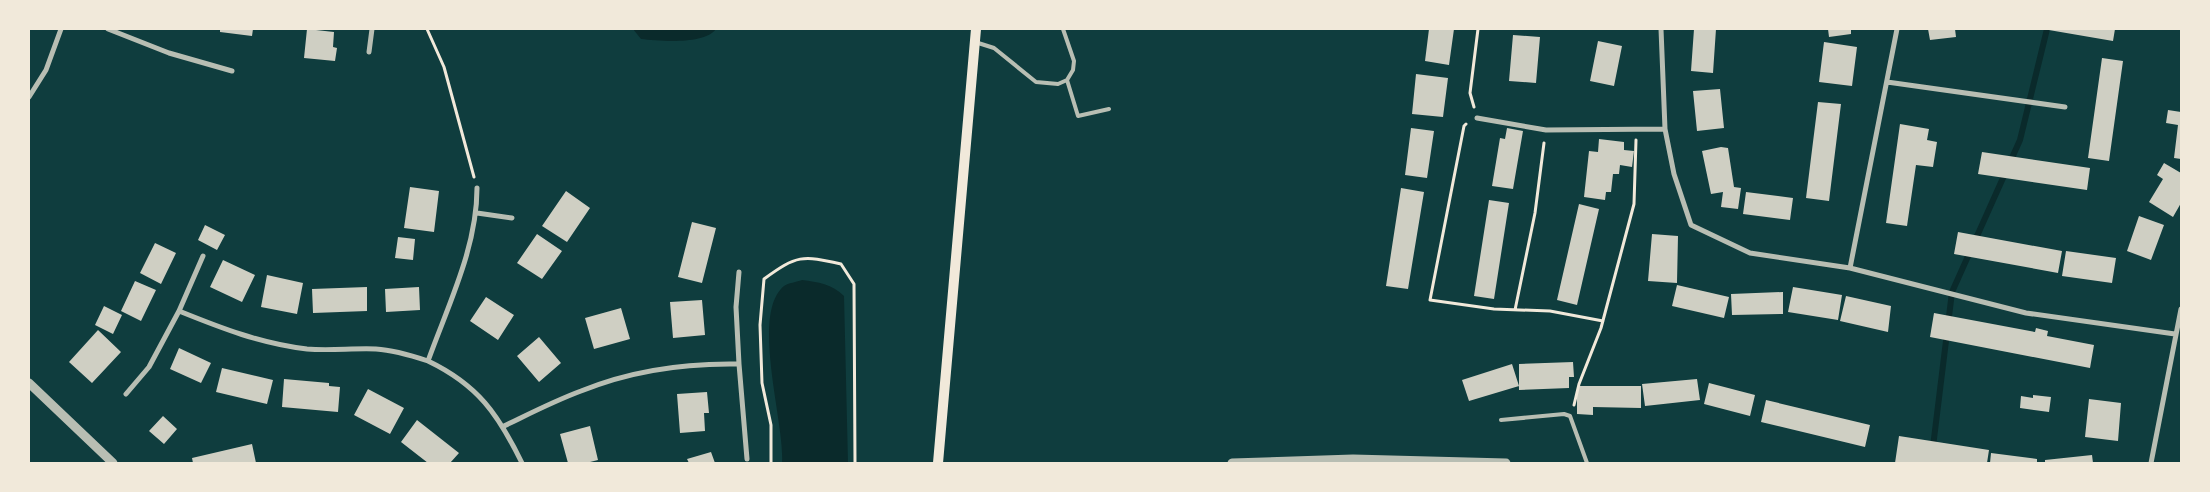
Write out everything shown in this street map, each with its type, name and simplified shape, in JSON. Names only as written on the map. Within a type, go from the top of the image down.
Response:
[{"type":"main road","points":[[938,463],[976,29]]},
{"type":"street","points":[[29,97],[46,70],[61,29]]},
{"type":"street","points":[[108,29],[169,53],[232,70]]},
{"type":"street","points":[[369,52],[372,29]]},
{"type":"street","points":[[1661,29],[1665,129],[1674,174],[1691,225],[1750,253],[1850,268],[2026,313],[2175,334]]},
{"type":"street","points":[[1850,268],[1897,29]]},
{"type":"street","points":[[1887,82],[2065,107]]},
{"type":"street","points":[[1477,118],[1546,130],[1665,129]]},
{"type":"street","points":[[428,361],[471,241],[477,214],[477,188]]},
{"type":"street","points":[[477,214],[512,218]]},
{"type":"street","points":[[126,394],[149,367],[179,311],[203,256]]},
{"type":"street","points":[[739,272],[736,307],[747,459]]},
{"type":"street","points":[[2151,463],[2181,309]]},
{"type":"street","points":[[179,311],[223,329],[264,342],[307,349],[376,349],[403,352],[428,361],[449,371],[468,385],[488,404],[504,426],[522,463]]},
{"type":"street","points":[[504,426],[582,390],[649,371],[710,364],[739,364]]},
{"type":"street","points":[[29,382],[113,463]]},
{"type":"street","points":[[1232,463],[1353,459],[1506,463]]},
{"type":"lane","points":[[975,42],[985,43],[994,48],[1036,82],[1058,84],[1067,80],[1073,70],[1074,61],[1063,29]]},
{"type":"lane","points":[[1067,80],[1078,116],[1109,109]]},
{"type":"lane","points":[[1501,420],[1564,414],[1573,419],[1587,463]]},
{"type":"path","points":[[427,29],[444,67],[477,188]]},
{"type":"path","points":[[1478,29],[1470,93],[1477,118],[1464,126],[1430,300],[1515,310],[1550,311],[1603,321]]},
{"type":"path","points":[[1515,310],[1535,212],[1546,130]]},
{"type":"path","points":[[1573,419],[1574,402],[1579,384],[1603,321],[1634,204],[1636,130]]},
{"type":"path","points":[[771,463],[771,425],[762,382],[760,325],[764,279],[788,261],[812,258],[841,264],[854,284],[855,463]]},
{"type":"water","points":[[633,29],[716,29],[702,38],[670,41],[641,39]]},
{"type":"water","points":[[802,280],[830,286],[844,296],[848,463],[782,463],[782,445],[771,370],[770,320],[774,300],[784,286]]},
{"type":"building","points":[[220,29],[253,29],[252,36],[220,32]]},
{"type":"building","points":[[307,29],[334,32],[333,47],[337,48],[335,61],[304,58]]},
{"type":"building","points":[[1429,29],[1454,29],[1449,65],[1425,61]]},
{"type":"building","points":[[1694,29],[1716,29],[1713,73],[1691,71]]},
{"type":"building","points":[[1828,29],[1851,29],[1851,34],[1829,37]]},
{"type":"building","points":[[1928,29],[1955,29],[1956,37],[1930,40]]},
{"type":"building","points":[[2043,29],[2115,29],[2113,41]]},
{"type":"building","points":[[1513,35],[1540,37],[1536,83],[1509,81]]},
{"type":"building","points":[[1598,41],[1622,46],[1614,86],[1590,81]]},
{"type":"building","points":[[1824,42],[1857,47],[1852,86],[1819,82]]},
{"type":"building","points":[[2102,58],[2123,61],[2109,161],[2088,158]]},
{"type":"building","points":[[1416,74],[1448,78],[1443,117],[1412,114]]},
{"type":"building","points":[[1720,89],[1724,128],[1697,131],[1693,91]]},
{"type":"building","points":[[1818,102],[1841,104],[1829,201],[1806,198]]},
{"type":"building","points":[[2168,110],[2181,112],[2181,159],[2174,158],[2178,125],[2166,123]]},
{"type":"building","points":[[1900,124],[1929,129],[1927,140],[1937,142],[1933,167],[1916,165],[1907,226],[1886,223]]},
{"type":"building","points":[[1411,128],[1434,131],[1427,178],[1405,175]]},
{"type":"building","points":[[1507,128],[1523,131],[1513,189],[1492,186],[1500,138],[1505,139]]},
{"type":"building","points":[[1599,139],[1624,142],[1624,150],[1634,151],[1632,167],[1620,165],[1619,174],[1613,174],[1611,192],[1606,192],[1605,200],[1584,197],[1589,151],[1598,152]]},
{"type":"building","points":[[1721,147],[1728,148],[1734,187],[1741,188],[1738,209],[1721,207],[1723,192],[1711,194],[1702,151]]},
{"type":"building","points":[[1982,152],[2090,168],[2087,190],[1978,174]]},
{"type":"building","points":[[2164,163],[2181,173],[2181,203],[2173,217],[2149,202],[2163,179],[2157,175]]},
{"type":"building","points":[[410,187],[439,191],[434,232],[404,228]]},
{"type":"building","points":[[1401,188],[1424,192],[1408,289],[1386,286]]},
{"type":"building","points":[[566,191],[590,208],[567,242],[542,226]]},
{"type":"building","points":[[1746,192],[1793,198],[1790,220],[1743,214]]},
{"type":"building","points":[[1489,200],[1509,203],[1494,299],[1474,296]]},
{"type":"building","points":[[1579,204],[1599,209],[1577,305],[1557,300]]},
{"type":"building","points":[[2139,216],[2164,225],[2151,260],[2127,251]]},
{"type":"building","points":[[692,222],[716,228],[702,283],[678,277]]},
{"type":"building","points":[[205,225],[225,235],[217,250],[198,240]]},
{"type":"building","points":[[1958,232],[2062,251],[2058,273],[1954,254]]},
{"type":"building","points":[[537,234],[562,251],[542,279],[517,263]]},
{"type":"building","points":[[1652,234],[1678,236],[1677,283],[1648,281]]},
{"type":"building","points":[[398,237],[415,239],[413,260],[395,258]]},
{"type":"building","points":[[155,243],[176,253],[161,284],[140,273]]},
{"type":"building","points":[[2066,251],[2116,258],[2112,283],[2062,276]]},
{"type":"building","points":[[223,260],[255,275],[242,302],[210,287]]},
{"type":"building","points":[[267,275],[303,283],[297,314],[261,307]]},
{"type":"building","points":[[135,281],[156,290],[141,321],[121,311]]},
{"type":"building","points":[[1677,285],[1729,297],[1724,318],[1672,306]]},
{"type":"building","points":[[367,287],[367,311],[313,313],[312,289]]},
{"type":"building","points":[[419,287],[420,310],[386,312],[385,289]]},
{"type":"building","points":[[1793,287],[1842,295],[1838,320],[1788,312]]},
{"type":"building","points":[[1783,292],[1783,314],[1732,315],[1731,294]]},
{"type":"building","points":[[1846,296],[1891,306],[1888,332],[1840,321]]},
{"type":"building","points":[[486,297],[514,315],[498,340],[470,321]]},
{"type":"building","points":[[702,300],[705,335],[673,338],[670,302]]},
{"type":"building","points":[[104,306],[122,315],[113,334],[95,325]]},
{"type":"building","points":[[621,308],[630,339],[594,349],[585,318]]},
{"type":"building","points":[[1934,313],[2035,332],[2036,328],[2048,331],[2047,336],[2094,345],[2090,368],[1930,337]]},
{"type":"building","points":[[98,330],[121,352],[92,383],[69,362]]},
{"type":"building","points":[[539,337],[561,363],[539,382],[517,356]]},
{"type":"building","points":[[179,348],[211,363],[201,383],[170,369]]},
{"type":"building","points":[[1573,362],[1574,377],[1569,377],[1569,388],[1519,390],[1519,364]]},
{"type":"building","points":[[1512,364],[1519,386],[1469,401],[1462,380]]},
{"type":"building","points":[[222,368],[273,380],[267,404],[216,392]]},
{"type":"building","points":[[284,379],[329,383],[329,386],[340,387],[338,412],[282,407]]},
{"type":"building","points":[[1697,379],[1700,400],[1645,406],[1642,384]]},
{"type":"building","points":[[1709,383],[1755,395],[1750,416],[1704,404]]},
{"type":"building","points":[[1577,386],[1641,386],[1641,408],[1593,407],[1593,415],[1577,414]]},
{"type":"building","points":[[368,389],[404,408],[390,434],[354,415]]},
{"type":"building","points":[[707,392],[709,413],[704,413],[705,431],[680,433],[677,394]]},
{"type":"building","points":[[2033,395],[2051,397],[2049,412],[2020,408],[2021,396],[2033,398]]},
{"type":"building","points":[[2089,399],[2121,403],[2118,441],[2085,437]]},
{"type":"building","points":[[1766,400],[1870,425],[1865,447],[1761,422]]},
{"type":"building","points":[[163,416],[177,429],[164,444],[149,431]]},
{"type":"building","points":[[417,420],[459,453],[450,463],[428,463],[401,442]]},
{"type":"building","points":[[590,426],[598,460],[586,463],[568,463],[560,434]]},
{"type":"building","points":[[1899,436],[1989,450],[1987,463],[1895,463]]},
{"type":"building","points":[[252,444],[256,463],[193,463],[192,458]]},
{"type":"building","points":[[711,452],[715,463],[689,463],[687,459]]},
{"type":"building","points":[[1991,453],[2037,459],[2037,463],[1990,463]]},
{"type":"building","points":[[2092,455],[2093,463],[2045,463],[2045,460]]},
{"type":"waterway","points":[[1931,463],[1952,292],[2020,140],[2047,29]]}]
